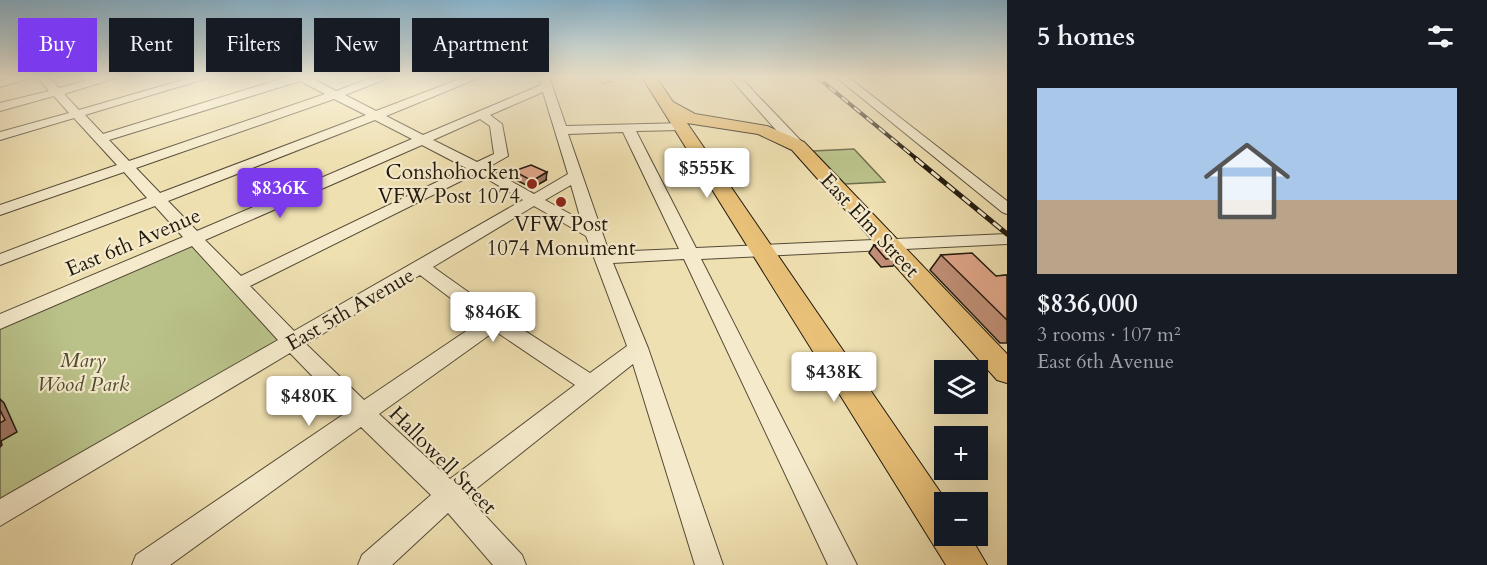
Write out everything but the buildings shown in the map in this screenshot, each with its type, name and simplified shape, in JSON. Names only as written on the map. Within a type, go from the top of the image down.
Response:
[{"type":"main road","points":[[666,103],[934,513]]},
{"type":"main road","points":[[668,103],[680,114],[705,122]]},
{"type":"main road","points":[[682,126],[691,122],[705,122],[754,127],[782,137],[798,146]]},
{"type":"main road","name":"East Elm Street","points":[[798,146],[1007,372]]},
{"type":"main road","points":[[956,546],[968,565]]},
{"type":"street","name":"Hallowell Street","points":[[67,103],[102,138],[125,167],[292,342],[364,415],[449,495],[512,565]]},
{"type":"street","points":[[0,136],[113,103]]},
{"type":"street","points":[[102,138],[214,103]]},
{"type":"street","points":[[0,210],[309,103]]},
{"type":"street","points":[[353,103],[420,141],[479,169],[533,202],[593,233]]},
{"type":"street","points":[[0,260],[408,103]]},
{"type":"street","name":"East 6th Avenue","points":[[0,322],[505,103]]},
{"type":"street","points":[[552,103],[601,258],[638,348],[709,565]]},
{"type":"street","name":"East Elm Street","points":[[758,103],[798,146]]},
{"type":"street","points":[[874,103],[1007,209]]},
{"type":"street","points":[[238,285],[479,169],[501,156],[496,124],[482,115]]},
{"type":"street","points":[[754,127],[774,125],[771,117]]},
{"type":"street","points":[[560,130],[682,126]]},
{"type":"street","points":[[628,128],[843,565]]},
{"type":"street","name":"East 5th Avenue","points":[[0,513],[575,176]]},
{"type":"street","points":[[601,258],[1007,239]]},
{"type":"street","points":[[421,267],[495,321],[590,384]]},
{"type":"street","points":[[146,565],[364,415],[495,321]]},
{"type":"street","points":[[372,565],[449,495],[638,348]]},
{"type":"green space","points":[[854,149],[885,182],[845,184],[813,151]]},
{"type":"green space","name":"Mary Wood Park","points":[[193,239],[292,342],[0,513],[0,322]]},
{"type":"railway","points":[[849,103],[918,160]]},
{"type":"railway","points":[[916,159],[1007,234]]},
{"type":"place","name":"Conshohocken VFW Post 1074","points":[[532,184]]},
{"type":"place","name":"VFW Post 1074 Monument","points":[[561,202]]}]
